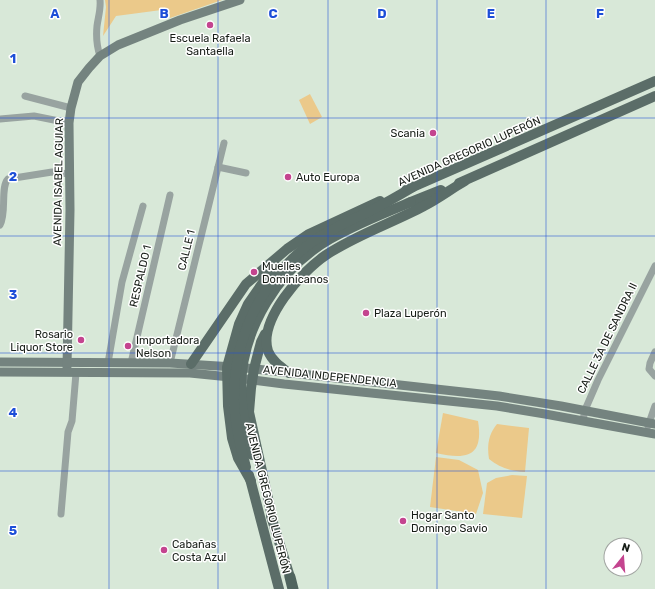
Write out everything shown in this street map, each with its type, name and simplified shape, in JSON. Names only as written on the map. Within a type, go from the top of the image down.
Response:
[{"type":"highway","points":[[290,577],[292,589]]},
{"type":"main road","name":"AVENIDA ISABEL AGUIAR","points":[[71,373],[67,362],[69,123],[71,108],[78,82],[100,56],[124,42],[180,20],[240,0]]},
{"type":"main road","name":"AVENIDA GREGORIO LUPERÓN","points":[[279,589],[240,444],[236,425],[234,387],[242,342],[256,305],[264,292],[284,267],[296,255],[326,233],[382,205],[413,187],[655,81]]},
{"type":"main road","name":"AVENIDA GREGORIO LUPERÓN","points":[[290,577],[273,521],[264,500],[245,428],[241,388],[248,347],[254,329],[268,299],[281,281],[296,264],[311,251],[330,239],[365,222],[465,181],[655,96]]},
{"type":"main road","points":[[273,521],[249,412],[254,369],[261,342],[269,324],[291,289],[307,272],[326,256],[425,206],[465,181]]},
{"type":"main road","points":[[191,364],[246,284],[287,249],[309,234],[413,187]]},
{"type":"main road","points":[[251,481],[238,458],[232,438],[226,372],[237,331],[248,304],[267,275],[287,249]]},
{"type":"main road","points":[[269,324],[266,343],[268,353],[274,361],[289,373]]},
{"type":"main road","name":"AVENIDA INDEPENDENCIA","points":[[0,362],[191,364],[252,380],[497,406],[583,420],[651,434]]},
{"type":"main road","name":"AVENIDA INDEPENDENCIA","points":[[0,372],[190,374],[254,369],[457,390],[585,410],[652,424]]},
{"type":"street","points":[[100,0],[97,27],[97,48],[100,56]]},
{"type":"street","points":[[25,96],[71,108]]},
{"type":"street","points":[[0,119],[34,116],[69,123]]},
{"type":"street","name":"CALLE 1","points":[[170,363],[224,143]]},
{"type":"street","points":[[218,167],[246,173]]},
{"type":"street","points":[[0,225],[3,218],[3,187],[5,181],[12,178],[52,172],[69,174]]},
{"type":"street","name":"RESPALDO 1","points":[[131,363],[170,195]]},
{"type":"street","points":[[108,363],[122,282],[143,206]]},
{"type":"street","name":"CALLE 3A DE SANDRA II","points":[[583,420],[585,410],[598,380],[655,266]]},
{"type":"street","points":[[655,352],[649,369],[655,376]]},
{"type":"street","points":[[61,514],[68,432],[72,421],[71,373]]},
{"type":"street","points":[[651,434],[655,406]]},
{"type":"shaded area","points":[[105,0],[222,0],[170,18],[169,9],[116,16],[103,36],[106,7]]},
{"type":"shaded area","points":[[310,94],[322,117],[310,124],[299,100]]},
{"type":"shaded area","points":[[443,413],[478,421],[478,442],[475,449],[470,453],[456,456],[436,453]]},
{"type":"shaded area","points":[[497,424],[529,428],[525,472],[515,471],[497,465],[489,459],[489,441]]},
{"type":"shaded area","points":[[436,457],[459,460],[478,470],[483,493],[476,514],[430,507]]},
{"type":"shaded area","points":[[512,475],[527,476],[522,518],[483,514],[487,483],[496,478]]},
{"type":"place","name":"Escuela Rafaela Santaella","points":[[210,25]]},
{"type":"place","name":"Scania","points":[[433,133]]},
{"type":"place","name":"Auto Europa","points":[[288,177]]},
{"type":"place","name":"Muelles Dominicanos","points":[[254,272]]},
{"type":"place","name":"Plaza Luperón","points":[[366,313]]},
{"type":"place","name":"Rosario Liquor Store","points":[[81,340]]},
{"type":"place","name":"Importadora Nelson","points":[[128,346]]},
{"type":"place","name":"Hogar Santo Domingo Savio","points":[[403,521]]},
{"type":"place","name":"Cabañas Costa Azul","points":[[164,550]]}]
